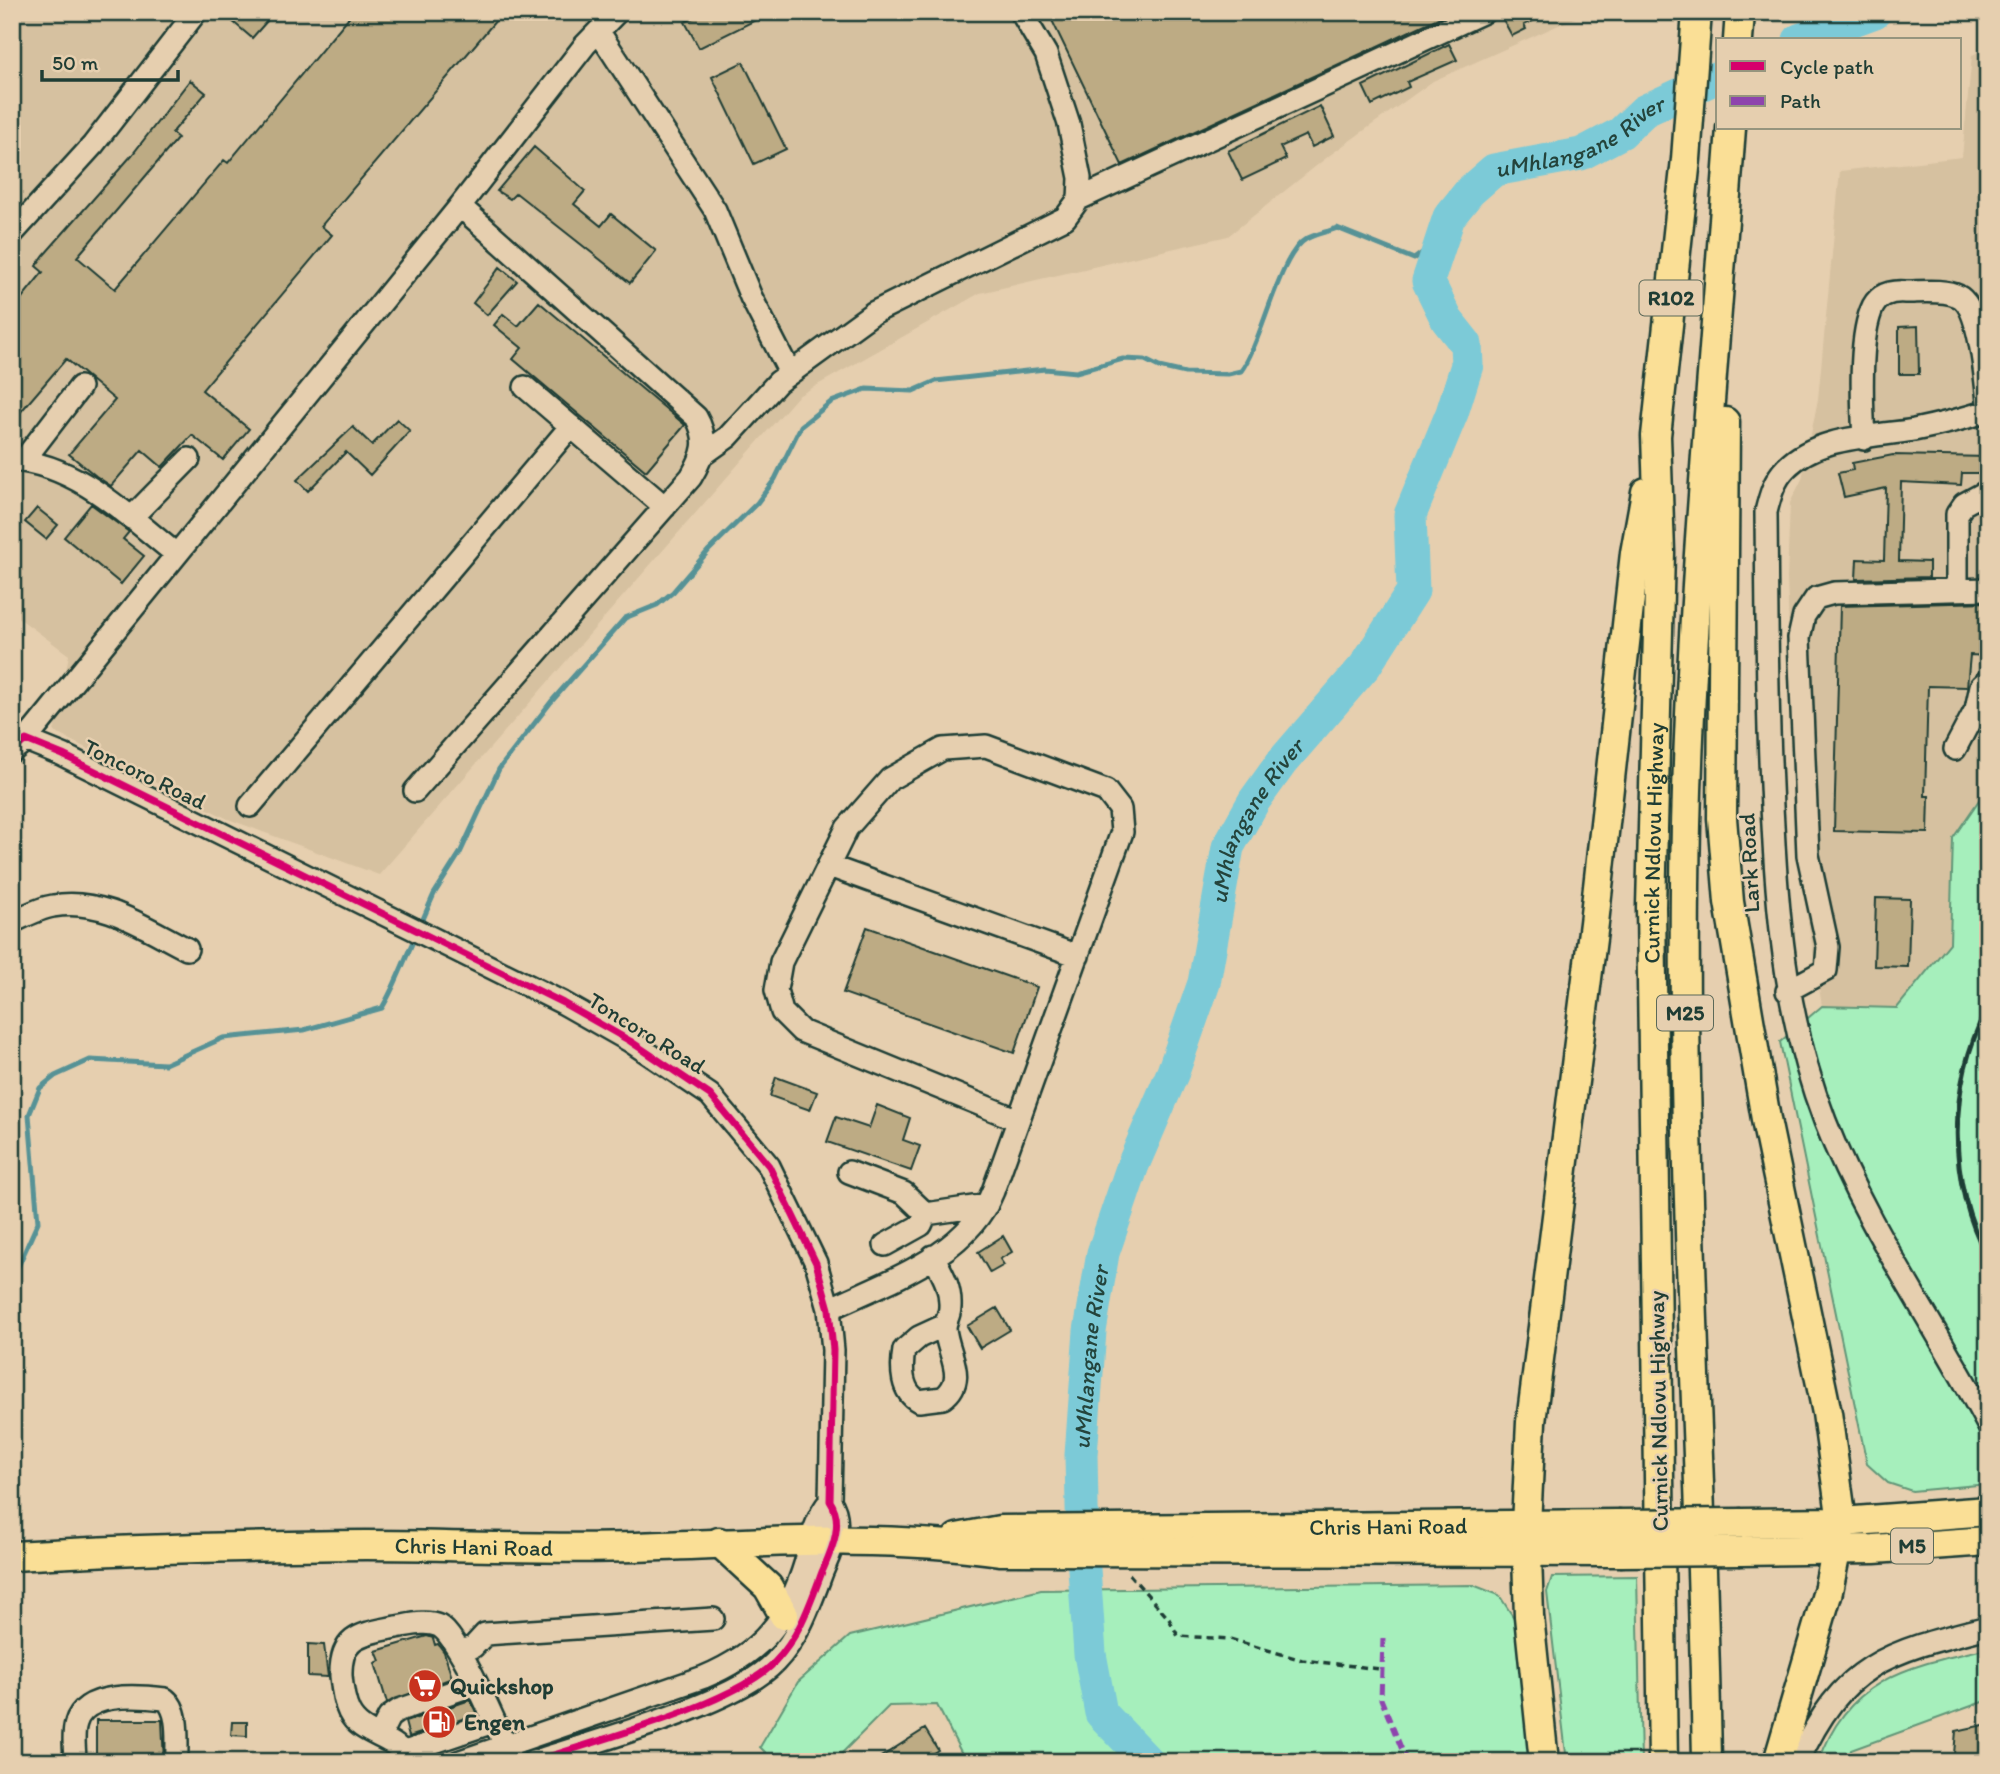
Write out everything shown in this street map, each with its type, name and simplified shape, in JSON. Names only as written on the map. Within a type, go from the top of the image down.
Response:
[{"type":"main road","name":"Curnick Ndlovu Highway","points":[[1663,1762],[1651,907],[1660,552],[1657,436],[1686,159],[1697,16]]},
{"type":"main road","name":"Curnick Ndlovu Highway","points":[[1707,1762],[1685,1050],[1686,839],[1697,560],[1731,130]]},
{"type":"main road","points":[[1721,265],[1726,371],[1722,818],[1728,902],[1770,1138],[1827,1413],[1842,1522],[1828,1591],[1778,1762]]},
{"type":"main road","points":[[1544,1762],[1529,1616],[1526,1525],[1538,1345],[1594,923],[1635,553],[1657,436]]},
{"type":"main road","name":"M5","points":[[1842,1522],[1988,1511]]},
{"type":"main road","name":"Chris Hani Road","points":[[12,1556],[364,1545],[636,1547],[719,1542],[1369,1539],[1463,1539],[1527,1553],[1620,1552],[1842,1522]]},
{"type":"main road","name":"Chris Hani Road","points":[[1463,1539],[1526,1525],[1618,1524],[1837,1550]]},
{"type":"main road","name":"M5","points":[[1837,1550],[1988,1541]]},
{"type":"main road","points":[[719,1542],[768,1587],[783,1615]]},
{"type":"street","points":[[12,234],[93,145],[196,12]]},
{"type":"street","points":[[19,746],[460,206],[585,45],[617,12]]},
{"type":"street","points":[[1021,12],[1046,54],[1069,124],[1080,178],[1079,198]]},
{"type":"street","points":[[415,791],[691,477],[704,454],[728,437],[790,373],[873,313],[1065,218],[1079,198],[1484,12]]},
{"type":"street","points":[[599,32],[715,210],[751,297],[790,373]]},
{"type":"street","points":[[460,206],[696,417],[704,431],[704,454]]},
{"type":"street","points":[[1864,439],[1862,397],[1867,328],[1871,309],[1880,297],[1892,291],[1955,294],[1965,299],[1973,313],[1988,401]]},
{"type":"street","points":[[80,387],[18,460],[96,489],[176,554]]},
{"type":"street","points":[[525,387],[665,507]]},
{"type":"street","name":"Lark Road","points":[[1988,411],[1954,422],[1864,439],[1842,440],[1811,450],[1786,468],[1772,488],[1766,512],[1770,776],[1778,917],[1787,991],[1812,1081],[1846,1172],[1878,1234],[1947,1347],[1988,1425]]},
{"type":"street","points":[[250,806],[571,426]]},
{"type":"street","points":[[131,518],[188,459]]},
{"type":"street","points":[[1957,590],[1957,514],[1964,504],[1988,491]]},
{"type":"street","points":[[1787,991],[1826,970],[1828,947],[1808,855],[1799,638],[1804,616],[1815,598],[1834,593],[1988,589]]},
{"type":"street","points":[[1955,749],[1976,709],[1980,686],[1988,680]]},
{"type":"street","name":"Toncoro Road","points":[[19,746],[63,755],[470,959],[564,1003],[619,1035],[709,1096],[769,1166],[816,1263],[829,1309],[833,1350],[830,1501],[820,1517],[823,1542]]},
{"type":"street","points":[[829,1309],[953,1245],[974,1226],[987,1205],[1078,956],[1122,832],[1120,809],[1106,791],[986,746],[943,749],[890,779],[847,828],[781,962],[776,990],[782,1012],[801,1031],[1018,1120]]},
{"type":"street","points":[[828,866],[1078,956]]},
{"type":"street","points":[[12,922],[52,906],[81,904],[104,908],[187,949]]},
{"type":"street","points":[[849,1172],[904,1193],[926,1214]]},
{"type":"street","points":[[926,1214],[987,1205]]},
{"type":"street","points":[[885,1245],[921,1226],[926,1214]]},
{"type":"street","points":[[933,1256],[948,1283],[950,1295],[950,1311],[944,1325]]},
{"type":"street","points":[[458,1762],[508,1754],[729,1666],[770,1634],[823,1542]]},
{"type":"street","points":[[533,1762],[720,1697],[752,1680],[773,1664],[800,1626],[823,1542]]},
{"type":"street","points":[[460,1651],[473,1647],[485,1634],[713,1619]]},
{"type":"street","points":[[492,1722],[407,1757],[380,1735],[364,1728],[349,1713],[342,1684],[343,1651],[352,1640],[362,1634],[419,1623],[438,1626],[460,1651],[508,1754]]},
{"type":"street","points":[[1798,1762],[1824,1712],[1866,1669],[1898,1651],[1988,1627]]},
{"type":"street","points":[[380,1735],[390,1717],[399,1710],[476,1684]]},
{"type":"street","points":[[75,1762],[76,1721],[89,1704],[129,1697],[165,1699],[172,1705],[177,1762]]},
{"type":"path","points":[[1128,1573],[1169,1619],[1178,1636],[1230,1639],[1303,1660],[1380,1669]]},
{"type":"shaded area","points":[[12,12],[1588,12],[1433,81],[1330,155],[1228,236],[980,293],[798,396],[379,875],[228,819],[54,732],[69,655],[12,613]]},
{"type":"shaded area","points":[[1988,48],[1988,787],[1953,838],[1950,943],[1897,1008],[1822,1006],[1797,855],[1787,578],[1790,503],[1802,479],[1818,399],[1840,171],[1962,157],[1972,55]]},
{"type":"green space","points":[[1988,787],[1988,1484],[1912,1491],[1888,1483],[1867,1464],[1780,1042],[1822,1006],[1897,1008],[1950,943],[1953,838]]},
{"type":"green space","points":[[1637,1576],[1641,1762],[1567,1762],[1547,1592],[1552,1577]]},
{"type":"green space","points":[[1473,1585],[1499,1595],[1514,1618],[1531,1762],[961,1762],[962,1754],[937,1705],[889,1706],[833,1762],[775,1762],[760,1747],[798,1682],[850,1636],[1041,1590]]},
{"type":"green space","points":[[1988,1648],[1988,1700],[1851,1750],[1849,1762],[1819,1762],[1831,1733],[1846,1711],[1864,1693],[1908,1670]]},
{"type":"building","points":[[240,12],[256,12],[267,21],[252,38],[232,21]]},
{"type":"building","points":[[353,12],[503,12],[321,226],[332,235],[202,390],[249,429],[223,460],[192,435],[162,467],[142,450],[111,486],[69,454],[115,400],[66,359],[12,422],[12,310],[43,272],[36,266],[44,255],[132,155],[190,80],[206,93],[172,133],[178,138],[77,257],[115,289],[224,160],[228,163]]},
{"type":"building","points":[[704,12],[772,12],[699,48],[685,22]]},
{"type":"building","points":[[1048,12],[1451,12],[1122,165]]},
{"type":"building","points":[[1499,12],[1552,12],[1524,25],[1526,29],[1512,36]]},
{"type":"building","points":[[1449,44],[1457,60],[1407,82],[1409,87],[1372,105],[1363,86]]},
{"type":"building","points":[[743,62],[786,149],[754,164],[712,77]]},
{"type":"building","points":[[1320,106],[1334,136],[1312,147],[1306,135],[1280,147],[1286,159],[1242,180],[1228,151]]},
{"type":"building","points":[[534,147],[585,191],[574,204],[601,226],[611,214],[656,251],[630,283],[516,193],[510,199],[497,191]]},
{"type":"building","points":[[500,267],[517,281],[487,315],[473,303]]},
{"type":"building","points":[[539,302],[685,425],[646,471],[513,359],[522,348],[494,325],[503,314],[518,326]]},
{"type":"building","points":[[1918,326],[1919,374],[1899,374],[1899,327]]},
{"type":"building","points":[[397,419],[410,431],[370,475],[346,452],[308,491],[297,480],[353,427],[372,445]]},
{"type":"building","points":[[1893,455],[1988,457],[1988,473],[1962,473],[1961,485],[1901,482],[1899,561],[1929,562],[1929,577],[1856,579],[1857,559],[1884,560],[1886,488],[1844,497],[1838,473],[1853,470],[1852,463]]},
{"type":"building","points":[[91,504],[129,532],[123,539],[144,556],[121,584],[64,537]]},
{"type":"building","points":[[37,508],[58,525],[46,539],[25,522]]},
{"type":"building","points":[[1988,602],[1988,656],[1970,655],[1967,687],[1928,686],[1925,796],[1929,796],[1928,833],[1834,831],[1840,606]]},
{"type":"building","points":[[1876,898],[1910,899],[1908,967],[1874,966]]},
{"type":"building","points":[[867,927],[1037,987],[1014,1053],[843,993]]},
{"type":"building","points":[[776,1077],[817,1092],[810,1110],[770,1096]]},
{"type":"building","points":[[877,1105],[910,1118],[903,1140],[920,1146],[911,1171],[827,1142],[836,1117],[869,1128]]},
{"type":"building","points":[[1003,1236],[1012,1252],[1000,1259],[1004,1265],[990,1273],[978,1252]]},
{"type":"building","points":[[997,1308],[1010,1330],[980,1348],[967,1326]]},
{"type":"building","points":[[427,1636],[433,1638],[435,1645],[438,1644],[444,1652],[452,1678],[387,1703],[375,1663],[380,1661],[376,1651]]},
{"type":"building","points":[[308,1644],[324,1645],[328,1677],[308,1676]]},
{"type":"building","points":[[470,1700],[477,1714],[409,1737],[405,1722]]},
{"type":"building","points":[[96,1720],[162,1720],[164,1762],[96,1762]]},
{"type":"building","points":[[232,1722],[247,1722],[247,1736],[231,1735]]},
{"type":"building","points":[[1988,1724],[1988,1762],[1958,1762],[1954,1754],[1956,1731]]},
{"type":"building","points":[[925,1729],[938,1750],[919,1762],[873,1762]]},
{"type":"waterway","name":"uMhlangane River","points":[[1804,38],[1875,12]]},
{"type":"waterway","name":"uMhlangane River","points":[[1148,1762],[1101,1713],[1090,1654],[1083,1555],[1081,1455],[1090,1331],[1103,1253],[1133,1165],[1173,1072],[1204,983],[1228,847],[1254,801],[1282,762],[1365,666],[1413,591],[1410,515],[1452,413],[1467,365],[1466,344],[1447,320],[1428,281],[1449,217],[1470,191],[1494,170],[1581,154],[1621,133],[1644,111],[1716,78]]},
{"type":"waterway","points":[[420,926],[434,894],[460,853],[499,769],[551,702],[625,618],[657,605],[673,592],[709,550],[757,503],[775,479],[801,426],[831,402],[866,389],[913,391],[936,381],[1045,369],[1076,372],[1123,359],[1145,360],[1159,367],[1185,373],[1228,374],[1241,371],[1249,358],[1287,262],[1306,239],[1337,228],[1414,259],[1442,238]]},
{"type":"waterway","points":[[12,1280],[38,1222],[29,1115],[40,1088],[55,1076],[90,1060],[165,1064],[223,1038],[304,1030],[382,1008],[416,935]]},
{"type":"railway","points":[[1988,1006],[1965,1068],[1957,1132],[1965,1197],[1974,1228],[1988,1258]]},
{"type":"marked path","points":[[1383,1638],[1381,1699],[1407,1762]]},
{"type":"cycle path","points":[[12,751],[26,740],[63,755],[563,1003],[630,1041],[710,1095],[769,1166],[816,1263],[829,1309],[833,1350],[830,1501],[836,1518],[836,1528],[813,1596],[791,1642],[775,1662],[755,1678],[728,1693],[662,1720],[533,1762]]},
{"type":"place","name":"Quickshop","points":[[425,1686]]},
{"type":"place","name":"Engen","points":[[439,1722]]}]
